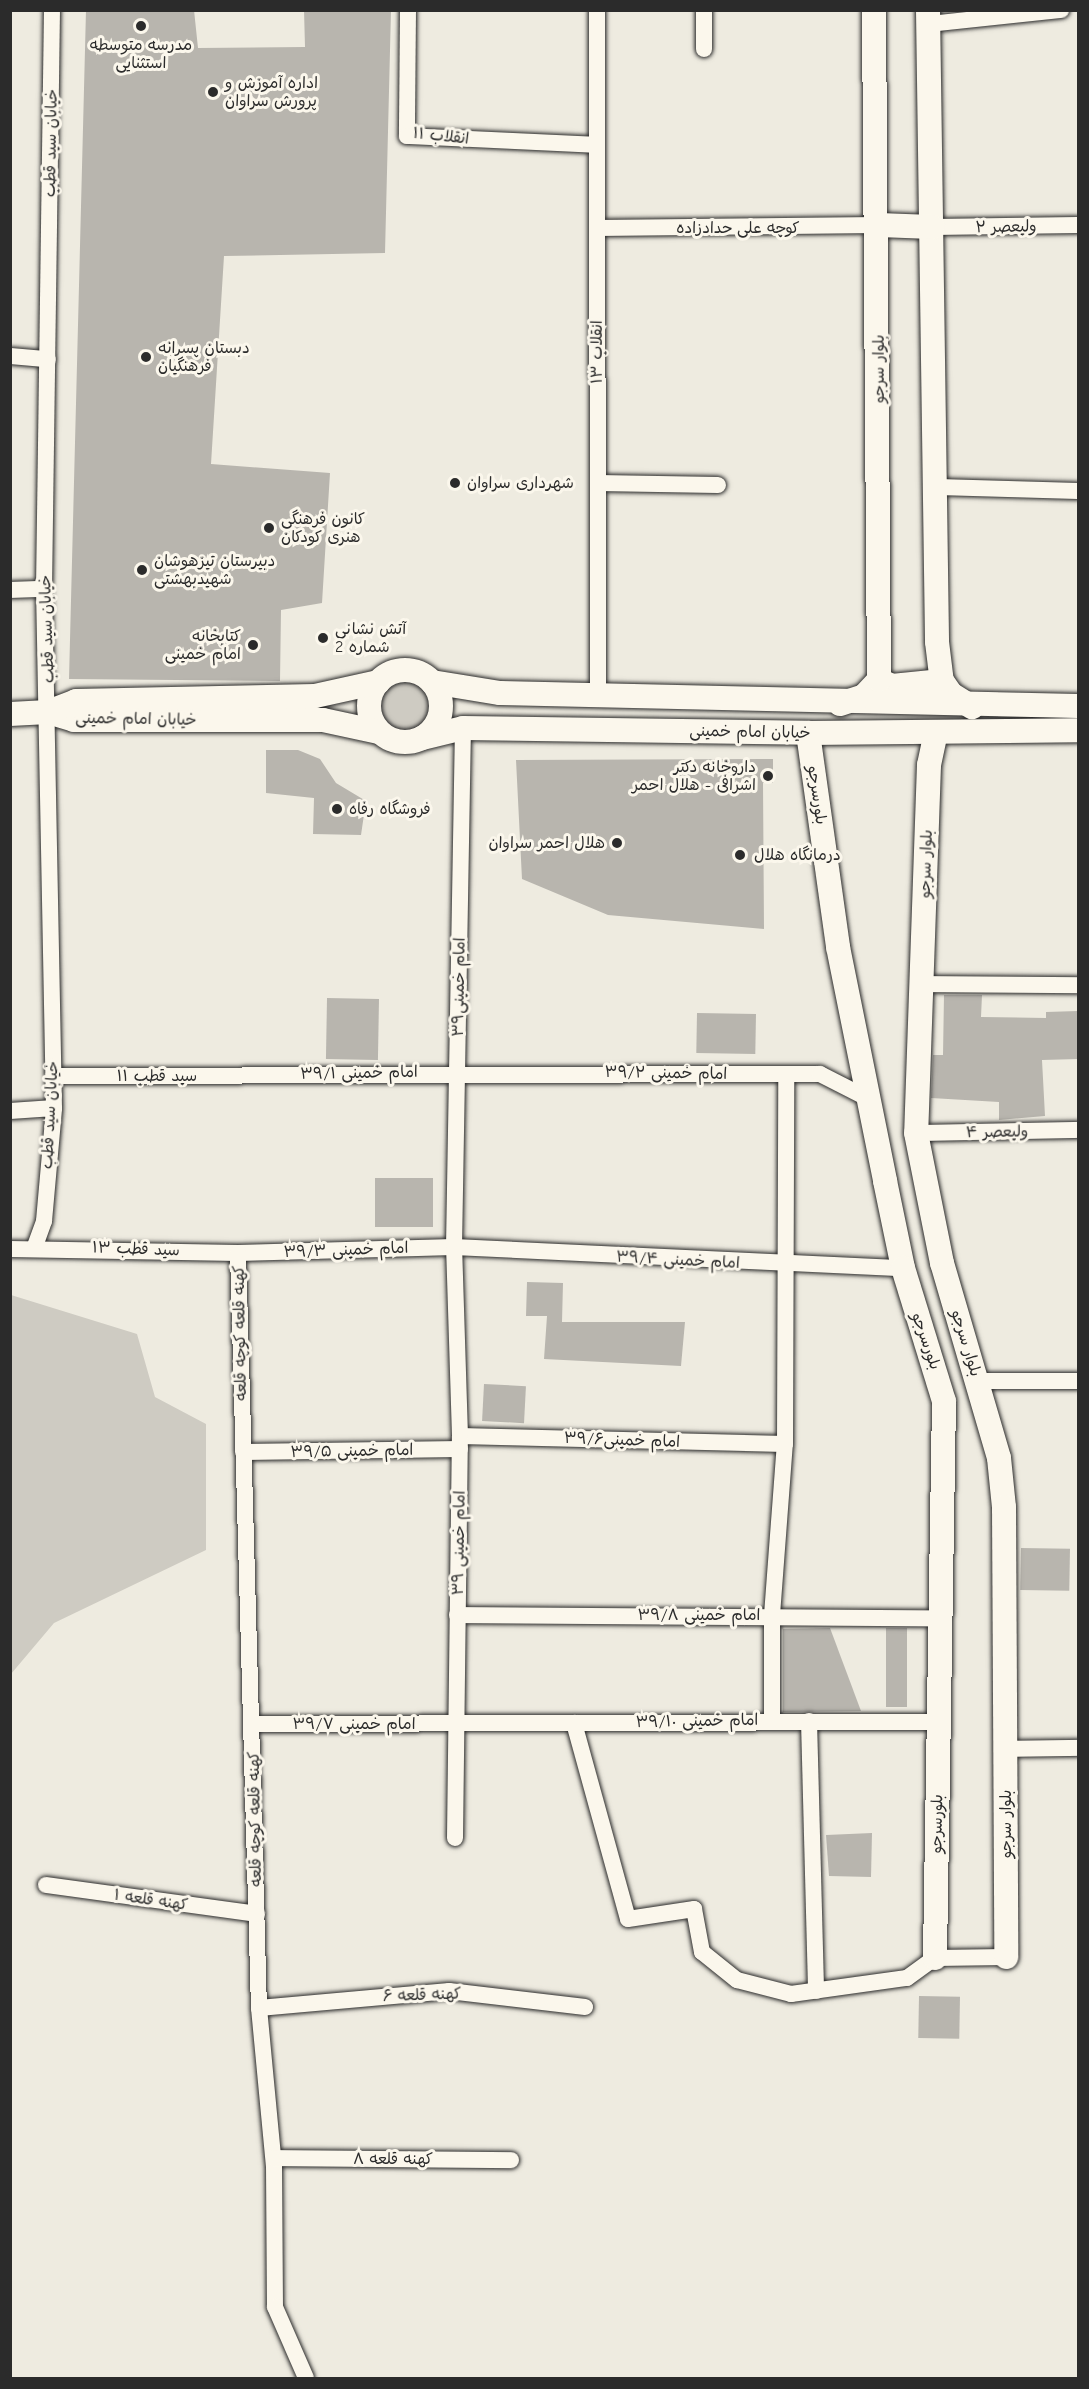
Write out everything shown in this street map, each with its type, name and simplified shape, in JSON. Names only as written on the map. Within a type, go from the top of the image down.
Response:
[{"type":"street","name":"خیابان سید قطب","points":[[35,1246],[44,1221],[54,1108],[44,589],[52,10]]},
{"type":"street","name":"انقلاب ۱۱","points":[[408,10],[407,136],[597,145]]},
{"type":"street","name":"انقلاب ۱۳","points":[[597,10],[598,693]]},
{"type":"street","points":[[704,10],[704,49]]},
{"type":"street","name":"بلوار سرجو","points":[[874,10],[878,225],[879,680]]},
{"type":"street","points":[[972,706],[951,694],[942,681],[928,17],[1061,10]]},
{"type":"street","points":[[878,225],[933,227]]},
{"type":"street","name":"کوچه علی حدادزاده","points":[[597,228],[878,225]]},
{"type":"street","name":"ولیعصر ۲","points":[[933,227],[1078,225]]},
{"type":"street","points":[[10,356],[48,359]]},
{"type":"street","points":[[598,483],[718,485]]},
{"type":"street","points":[[938,487],[1078,491]]},
{"type":"street","points":[[10,590],[44,589]]},
{"type":"street","points":[[407,670],[432,682],[441,712],[422,738],[399,742],[379,732],[369,701],[378,682],[407,670]]},
{"type":"street","points":[[840,704],[864,696],[879,680],[892,687],[942,681]]},
{"type":"street","name":"خیابان امام خمینی","points":[[48,712],[76,701],[315,696],[378,682]]},
{"type":"street","name":"خیابان امام خمینی","points":[[432,682],[479,692],[598,693],[840,704],[1078,706]]},
{"type":"street","points":[[10,714],[48,712]]},
{"type":"street","name":"خیابان امام خمینی","points":[[48,712],[74,720],[323,720],[379,732]]},
{"type":"street","name":"خیابان امام خمینی","points":[[422,738],[463,728],[808,733],[1078,730]]},
{"type":"street","name":"امام خمینی۳۹","points":[[454,1247],[463,728]]},
{"type":"street","name":"بلوار سرجو","points":[[936,732],[929,765],[916,1133],[942,1263],[999,1458],[1004,1507],[1006,1957]]},
{"type":"street","name":"بلورسرجو","points":[[808,733],[838,947],[903,1268],[941,1386],[945,1432],[935,1959]]},
{"type":"street","points":[[922,984],[1078,985]]},
{"type":"street","name":"امام خمینی ۳۹/۲","points":[[457,1071],[820,1074],[869,1099]]},
{"type":"street","name":"امام خمینی ۳۹/۱","points":[[260,1075],[457,1071]]},
{"type":"street","points":[[772,1720],[772,1615],[785,1444],[786,1074]]},
{"type":"street","name":"سید قطب ۱۱","points":[[54,1076],[260,1075]]},
{"type":"street","points":[[10,1111],[54,1108]]},
{"type":"street","name":"ولیعصر ۴","points":[[916,1133],[1078,1130]]},
{"type":"street","name":"سید قطب ۱۳","points":[[10,1249],[35,1246],[238,1253]]},
{"type":"street","name":"امام خمینی ۳۹/۳","points":[[238,1253],[454,1247]]},
{"type":"street","name":"امام خمینی ۳۹/۴","points":[[454,1247],[784,1266],[903,1268]]},
{"type":"street","name":"امام خمینی ۳۹","points":[[454,1247],[460,1442],[455,1838]]},
{"type":"street","name":"کهنه قلعه کوچه قلعه","points":[[238,1253],[253,1724],[259,2008],[274,2158],[275,2307],[306,2379]]},
{"type":"street","points":[[903,1268],[942,1263]]},
{"type":"street","points":[[941,1386],[977,1381],[1078,1381]]},
{"type":"street","name":"امام خمینی۳۹/۶","points":[[460,1442],[785,1444]]},
{"type":"street","name":"امام خمینی ۳۹/۵","points":[[243,1452],[460,1442]]},
{"type":"street","name":"امام خمینی ۳۹/۸","points":[[458,1615],[772,1615],[941,1618]]},
{"type":"street","name":"امام خمینی ۳۹/۱۰","points":[[456,1724],[772,1720],[939,1722]]},
{"type":"street","points":[[809,1721],[816,1991]]},
{"type":"street","points":[[574,1723],[628,1919],[694,1909],[702,1952],[737,1980],[763,1990],[816,1991],[907,1978],[935,1959],[1006,1957]]},
{"type":"street","name":"امام خمینی ۳۹/۷","points":[[253,1724],[456,1724]]},
{"type":"street","points":[[1005,1749],[1078,1748]]},
{"type":"street","name":"کهنه قلعه ۱","points":[[46,1885],[257,1914]]},
{"type":"street","name":"کهنه قلعه ۶","points":[[259,2008],[449,1991],[585,2007]]},
{"type":"street","name":"کهنه قلعه ۸","points":[[274,2158],[511,2160]]},
{"type":"shaded area","points":[[404,681],[422,688],[429,706],[422,724],[404,731],[386,724],[379,706],[386,688]]},
{"type":"shaded area","points":[[11,1295],[137,1334],[155,1397],[206,1424],[206,1550],[54,1623],[11,1674]]},
{"type":"building","points":[[86,10],[194,10],[198,48],[305,47],[304,10],[391,10],[385,253],[224,256],[211,464],[330,473],[322,603],[281,610],[280,681],[69,679]]},
{"type":"building","points":[[266,750],[298,750],[320,759],[336,783],[366,801],[361,835],[313,834],[314,798],[266,793]]},
{"type":"building","name":"هلال احمر سراوان","points":[[773,759],[773,783],[763,783],[764,929],[608,915],[522,879],[516,760]]},
{"type":"building","points":[[944,995],[982,995],[981,1017],[1046,1018],[1046,1012],[1078,1011],[1078,1059],[1042,1060],[1045,1116],[999,1120],[999,1102],[931,1098],[933,1055],[943,1055]]},
{"type":"building","points":[[327,998],[379,999],[378,1060],[326,1059]]},
{"type":"building","points":[[697,1013],[756,1014],[755,1054],[696,1053]]},
{"type":"building","points":[[375,1178],[433,1178],[433,1227],[375,1227]]},
{"type":"building","points":[[527,1282],[563,1283],[562,1322],[685,1322],[681,1366],[544,1359],[547,1316],[526,1316]]},
{"type":"building","points":[[484,1384],[526,1386],[524,1423],[482,1421]]},
{"type":"building","points":[[1021,1548],[1070,1549],[1069,1591],[1020,1590]]},
{"type":"building","points":[[830,1628],[861,1711],[783,1712],[783,1629]]},
{"type":"building","points":[[886,1628],[907,1628],[907,1707],[886,1707]]},
{"type":"building","points":[[872,1833],[871,1877],[829,1876],[826,1835]]},
{"type":"building","points":[[919,1996],[960,1997],[959,2039],[918,2038]]},
{"type":"place","name":"مدرسه متوسطه استثنایی","points":[[141,26]]},
{"type":"place","name":"اداره آموزش و پرورش سراوان","points":[[213,92]]},
{"type":"place","name":"دبستان پسرانه فرهنگیان","points":[[146,357]]},
{"type":"place","name":"شهرداری سراوان","points":[[455,483]]},
{"type":"place","name":"کانون فرهنگی هنری کودکان","points":[[269,528]]},
{"type":"place","name":"دبیرستان تیزهوشان شهیدبهشتی","points":[[142,570]]},
{"type":"place","name":"آتش نشانی شماره 2","points":[[323,638]]},
{"type":"place","name":"کتابخانه امام خمینی","points":[[253,645]]},
{"type":"place","name":"داروخانه دکتر اشرافی - هلال احمر","points":[[768,776]]},
{"type":"place","name":"فروشگاه رفاه","points":[[337,809]]},
{"type":"place","name":"هلال احمر سراوان","points":[[617,843]]},
{"type":"place","name":"درمانگاه هلال","points":[[740,855]]}]
